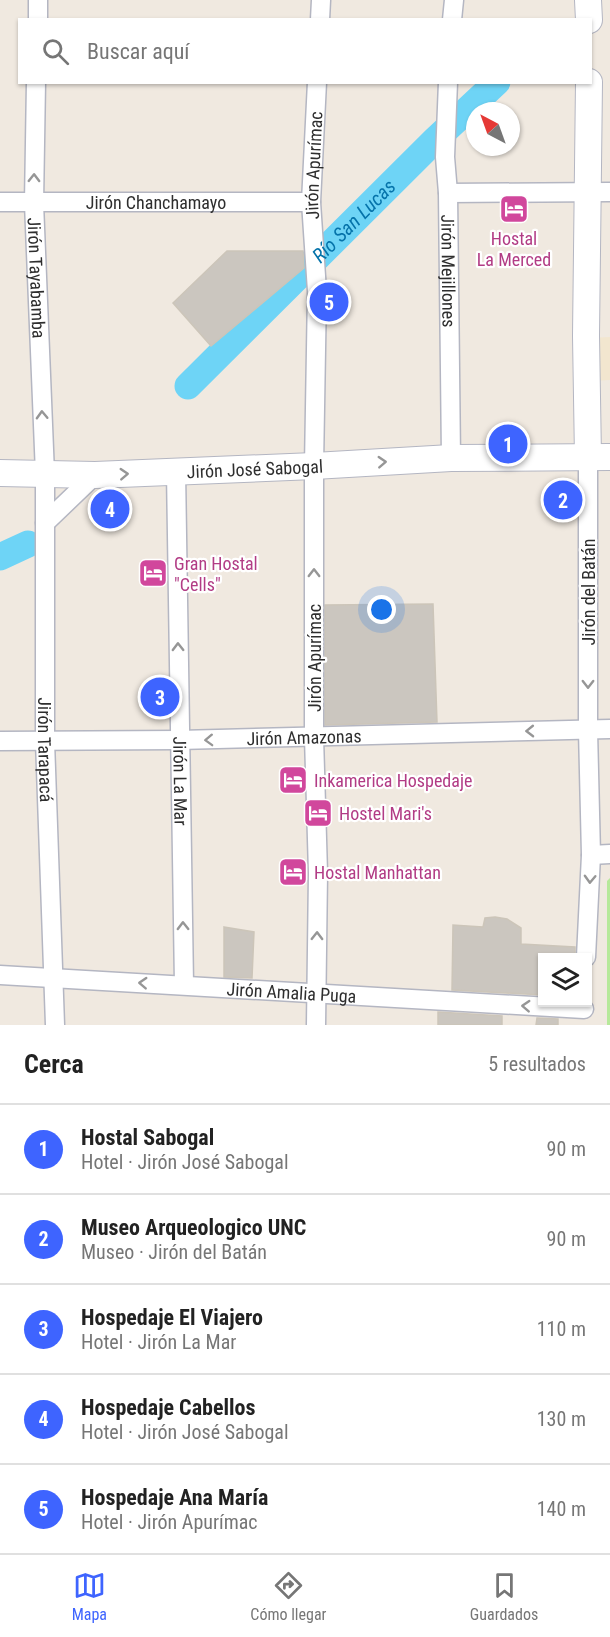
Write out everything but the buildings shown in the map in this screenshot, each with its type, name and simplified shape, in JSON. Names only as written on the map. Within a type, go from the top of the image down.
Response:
[{"type":"street","points":[[38,0],[38,18]]},
{"type":"street","points":[[320,18],[321,0]]},
{"type":"street","points":[[452,18],[453,0]]},
{"type":"street","name":"Jirón Tayabamba","points":[[36,84],[34,203],[45,474]]},
{"type":"street","name":"Jirón Apurímac","points":[[316,1025],[318,873],[314,737],[314,466],[317,291],[311,202],[317,84]]},
{"type":"street","name":"Jirón Mejillones","points":[[448,84],[445,157],[448,193],[450,458]]},
{"type":"street","name":"Jirón del Batán","points":[[586,953],[591,855],[588,730],[599,458],[586,336],[599,192],[589,84]]},
{"type":"street","points":[[448,193],[599,192]]},
{"type":"street","name":"Jirón Chanchamayo","points":[[0,202],[311,202]]},
{"type":"street","name":"Jirón José Sabogal","points":[[0,473],[95,475],[450,458],[599,458]]},
{"type":"street","name":"Jirón La Mar","points":[[176,471],[184,985]]},
{"type":"street","name":"Jirón Tarapacá","points":[[45,474],[45,741],[55,1025]]},
{"type":"street","points":[[45,523],[95,475]]},
{"type":"street","name":"Jirón Amazonas","points":[[0,741],[179,740],[610,729]]},
{"type":"street","points":[[591,855],[610,854]]},
{"type":"street","name":"Jirón Amalia Puga","points":[[0,975],[584,1012]]},
{"type":"shaded area","points":[[610,337],[610,380],[592,381],[590,338]]},
{"type":"green space","points":[[610,878],[610,1025],[607,1025],[607,881]]},
{"type":"waterway","name":"Río San Lucas","points":[[188,386],[436,139],[495,84]]},
{"type":"waterway","name":"Río San Lucas","points":[[0,557],[28,544]]},
{"type":"place","name":"Hostal La Merced","points":[[514,209]]},
{"type":"place","name":"Hospedaje Ana María","points":[[329,302]]},
{"type":"place","name":"Hostal Sabogal","points":[[508,444]]},
{"type":"place","name":"Museo Arqueologico UNC","points":[[563,500]]},
{"type":"place","name":"Hospedaje Cabellos","points":[[110,509]]},
{"type":"place","name":"Gran Hostal \"Cells\"","points":[[153,573]]},
{"type":"place","name":"Hospedaje El Viajero","points":[[160,697]]},
{"type":"place","name":"Inkamerica Hospedaje","points":[[293,780]]},
{"type":"place","name":"Hostel Mari's","points":[[318,813]]},
{"type":"place","name":"Hostal Manhattan","points":[[293,872]]}]
